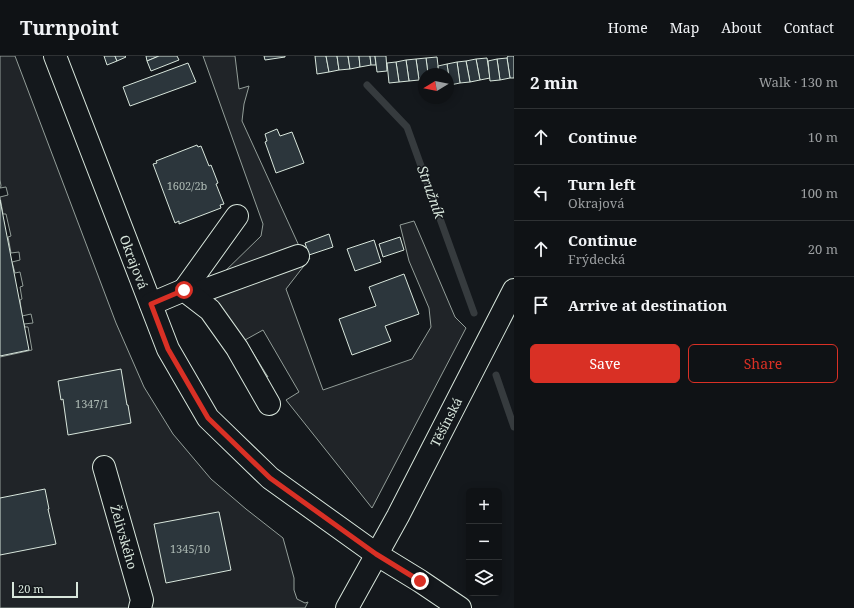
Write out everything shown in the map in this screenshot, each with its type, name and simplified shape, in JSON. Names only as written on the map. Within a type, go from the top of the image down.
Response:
[{"type":"street","name":"Okrajová","points":[[55,56],[168,349],[208,418],[270,478],[376,554],[460,608]]},
{"type":"street","points":[[187,293],[237,216]]},
{"type":"street","points":[[151,304],[298,256]]},
{"type":"street","name":"Těšínská","points":[[347,608],[398,516],[514,290]]},
{"type":"street","points":[[187,293],[210,310],[237,348],[269,404]]},
{"type":"street","name":"Želivského","points":[[104,467],[142,600],[140,608]]},
{"type":"shaded area","points":[[0,56],[15,56],[116,323],[144,387],[173,434],[211,479],[283,538],[294,578],[294,590],[297,599],[305,603],[308,602],[305,608],[0,608],[0,357],[32,350],[28,327],[25,327],[24,324],[33,323],[31,314],[22,316],[20,287],[23,286],[20,272],[15,273],[12,262],[20,260],[19,252],[11,253],[8,237],[11,236],[6,214],[3,214],[0,197],[8,195],[6,187],[0,188]]},
{"type":"shaded area","points":[[203,56],[235,56],[239,89],[249,86],[244,104],[242,121],[305,259],[310,258],[286,289],[323,390],[412,359],[431,327],[429,308],[409,261],[400,225],[414,221],[455,317],[466,328],[372,508],[286,400],[299,392],[263,330],[245,340],[268,377],[194,286],[219,277],[261,236],[263,224]]},
{"type":"building","points":[[104,56],[115,56],[117,61],[107,65]]},
{"type":"building","points":[[115,56],[125,56],[126,57],[117,61]]},
{"type":"building","points":[[146,56],[159,56],[147,61]]},
{"type":"building","points":[[159,56],[177,56],[179,60],[151,71],[147,61]]},
{"type":"building","points":[[264,56],[285,56],[285,57],[265,60]]},
{"type":"building","points":[[315,56],[326,56],[329,72],[317,74]]},
{"type":"building","points":[[326,56],[337,56],[339,70],[329,72]]},
{"type":"building","points":[[337,56],[348,56],[350,69],[339,70]]},
{"type":"building","points":[[348,56],[359,56],[360,67],[350,69]]},
{"type":"building","points":[[359,56],[370,56],[371,65],[360,67]]},
{"type":"building","points":[[370,56],[375,56],[376,65],[371,65]]},
{"type":"building","points":[[375,56],[386,56],[387,71],[377,72]]},
{"type":"building","points":[[508,56],[514,56],[514,78],[510,78]]},
{"type":"building","points":[[437,57],[438,68],[427,68],[426,58]]},
{"type":"building","points":[[426,58],[427,68],[418,68],[418,73],[416,59]]},
{"type":"building","points":[[487,58],[490,78],[480,80],[476,59]]},
{"type":"building","points":[[507,58],[510,78],[500,80],[497,59]]},
{"type":"building","points":[[416,59],[418,80],[409,81],[406,60]]},
{"type":"building","points":[[476,59],[480,80],[470,82],[466,61]]},
{"type":"building","points":[[497,59],[500,80],[490,81],[488,61]]},
{"type":"building","points":[[406,60],[409,81],[399,82],[396,62]]},
{"type":"building","points":[[466,61],[470,82],[460,83],[457,62]]},
{"type":"building","points":[[396,62],[399,82],[389,83],[387,63]]},
{"type":"building","points":[[457,62],[460,83],[454,84],[454,68],[448,68],[447,64]]},
{"type":"building","points":[[188,63],[196,82],[130,106],[123,87]]},
{"type":"building","points":[[447,64],[448,68],[438,68],[438,66]]},
{"type":"building","points":[[277,129],[280,136],[292,132],[304,163],[276,173],[265,142],[267,141],[265,134]]},
{"type":"building","points":[[197,145],[198,147],[201,146],[209,166],[211,165],[218,183],[216,184],[224,204],[220,205],[221,208],[179,224],[179,221],[175,223],[153,164],[157,163],[156,161]]},
{"type":"building","points":[[0,200],[29,350],[0,356]]},
{"type":"building","points":[[329,234],[333,247],[309,255],[305,243]]},
{"type":"building","points":[[400,237],[404,250],[383,257],[379,244]]},
{"type":"building","points":[[374,240],[381,262],[355,271],[347,249]]},
{"type":"building","points":[[404,274],[419,314],[385,326],[391,341],[352,355],[339,319],[376,306],[369,287]]},
{"type":"building","points":[[121,369],[131,423],[68,435],[63,399],[61,400],[58,381]]},
{"type":"building","points":[[45,489],[56,544],[0,555],[0,498]]},
{"type":"building","points":[[219,512],[231,570],[166,583],[154,524]]},
{"type":"waterway","name":"Stružník","points":[[367,85],[407,127],[474,313]]},
{"type":"waterway","name":"Stružník","points":[[496,375],[514,427]]},
{"type":"route","points":[[184,290],[151,304],[168,349],[208,418],[270,478],[376,554],[420,581]]}]
